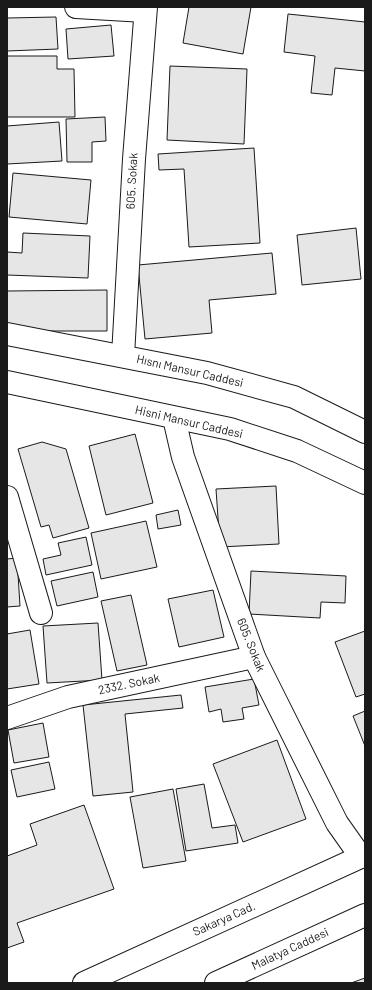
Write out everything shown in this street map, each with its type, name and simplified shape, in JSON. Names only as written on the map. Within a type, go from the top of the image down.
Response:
[{"type":"street","points":[[76,7],[145,9]]},
{"type":"street","name":"605. Sokak","points":[[123,356],[134,159],[145,9]]},
{"type":"street","name":"Hısnı Mansur Caddesi","points":[[7,334],[206,373],[294,397],[365,432]]},
{"type":"street","name":"Hisni Mansur Caddesi","points":[[7,382],[230,429],[297,451],[365,483]]},
{"type":"street","name":"605. Sokak","points":[[174,418],[184,458],[254,657],[337,823],[363,856]]},
{"type":"street","points":[[7,497],[41,613]]},
{"type":"street","name":"2332. Sokak","points":[[7,718],[68,697],[254,657]]},
{"type":"street","name":"Sakarya Cad.","points":[[84,983],[363,856]]},
{"type":"street","name":"Malatya Caddesi","points":[[216,983],[365,915]]},
{"type":"building","points":[[189,7],[251,7],[243,54],[183,43]]},
{"type":"building","points":[[288,14],[365,22],[365,71],[335,68],[332,95],[311,93],[315,56],[284,52]]},
{"type":"building","points":[[56,17],[58,49],[7,51],[7,18]]},
{"type":"building","points":[[111,25],[114,56],[68,59],[66,29]]},
{"type":"building","points":[[7,56],[57,56],[57,69],[74,69],[75,117],[7,117]]},
{"type":"building","points":[[170,66],[247,69],[244,144],[167,140]]},
{"type":"building","points":[[105,117],[106,141],[92,142],[92,162],[67,162],[66,119]]},
{"type":"building","points":[[59,122],[62,161],[7,164],[7,126]]},
{"type":"building","points":[[254,148],[260,243],[189,247],[184,169],[159,170],[158,154]]},
{"type":"building","points":[[13,173],[91,180],[87,224],[9,217]]},
{"type":"building","points":[[356,228],[361,279],[302,285],[297,235]]},
{"type":"building","points":[[23,233],[90,236],[88,278],[7,275],[7,252],[22,253]]},
{"type":"building","points":[[272,253],[276,294],[209,300],[212,333],[145,339],[138,265]]},
{"type":"building","points":[[107,290],[107,331],[7,331],[7,291]]},
{"type":"building","points":[[135,434],[153,503],[106,515],[89,446]]},
{"type":"building","points":[[42,442],[66,449],[89,528],[53,538],[49,525],[41,527],[18,449]]},
{"type":"building","points":[[276,486],[279,544],[220,547],[216,489]]},
{"type":"building","points":[[178,510],[181,525],[158,529],[156,515]]},
{"type":"building","points":[[146,521],[157,567],[101,579],[91,533]]},
{"type":"building","points":[[86,537],[92,565],[46,575],[43,559],[61,555],[58,543]]},
{"type":"building","points":[[17,558],[20,606],[7,607],[7,559]]},
{"type":"building","points":[[251,571],[346,576],[345,603],[321,602],[320,618],[249,614]]},
{"type":"building","points":[[93,572],[98,597],[57,606],[51,581]]},
{"type":"building","points":[[213,590],[224,637],[179,647],[168,599]]},
{"type":"building","points":[[131,595],[147,665],[117,671],[101,601]]},
{"type":"building","points":[[98,623],[102,680],[47,683],[43,626]]},
{"type":"building","points":[[30,630],[39,684],[7,689],[7,634]]},
{"type":"building","points":[[365,631],[365,694],[356,697],[335,642]]},
{"type":"building","points":[[254,679],[259,705],[242,708],[244,719],[223,722],[221,709],[209,712],[205,687]]},
{"type":"building","points":[[181,695],[183,708],[125,714],[133,792],[93,796],[83,705]]},
{"type":"building","points":[[365,711],[365,746],[353,716]]},
{"type":"building","points":[[43,723],[49,757],[14,763],[8,730]]},
{"type":"building","points":[[277,740],[306,819],[243,842],[213,764]]},
{"type":"building","points":[[49,762],[55,789],[17,797],[11,770]]},
{"type":"building","points":[[204,784],[212,828],[235,825],[238,843],[186,851],[176,789]]},
{"type":"building","points":[[173,789],[186,861],[143,868],[130,797]]},
{"type":"building","points":[[84,805],[114,889],[17,923],[24,942],[7,948],[7,856],[37,845],[30,824]]},
{"type":"building","points":[[365,978],[365,983],[351,983]]}]
